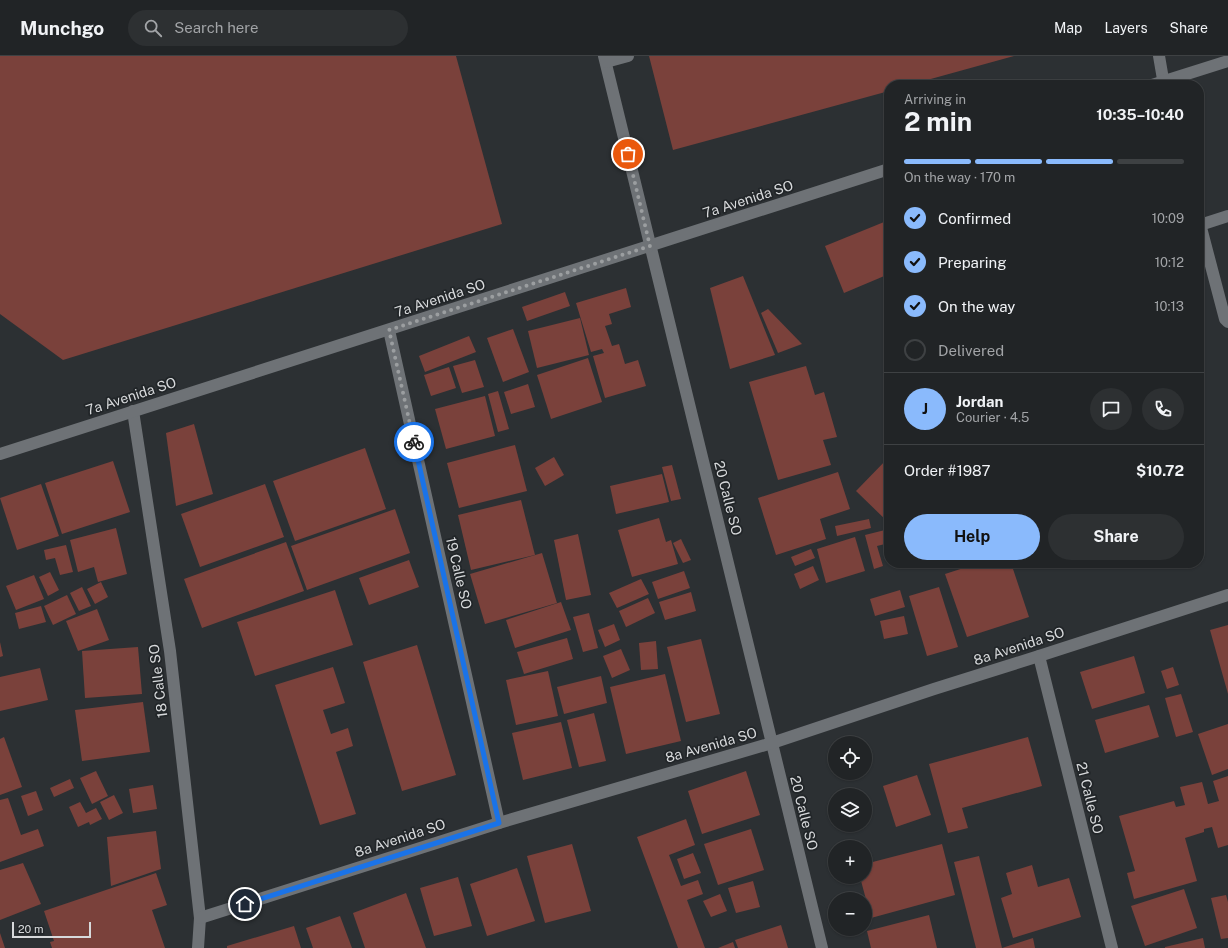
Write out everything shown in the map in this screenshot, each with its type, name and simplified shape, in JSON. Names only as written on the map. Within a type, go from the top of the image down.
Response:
[{"type":"street","points":[[605,59],[628,56]]},
{"type":"street","points":[[1159,56],[1160,80]]},
{"type":"street","name":"20 Calle SO","points":[[605,59],[822,948]]},
{"type":"street","points":[[1172,80],[1228,61]]},
{"type":"street","name":"7a Avenida SO","points":[[0,454],[884,171]]},
{"type":"street","points":[[1204,222],[1228,216]]},
{"type":"street","points":[[1204,238],[1225,319],[1228,322]]},
{"type":"street","name":"19 Calle SO","points":[[389,330],[499,823]]},
{"type":"street","name":"18 Calle SO","points":[[133,411],[170,651],[200,918],[198,948]]},
{"type":"street","name":"8a Avenida SO","points":[[200,918],[499,823],[772,743],[934,689],[1228,595]]},
{"type":"street","name":"21 Calle SO","points":[[1039,656],[1112,948]]},
{"type":"building","points":[[0,56],[456,56],[502,224],[63,360],[0,314]]},
{"type":"building","points":[[649,56],[1014,56],[927,80],[884,80],[884,92],[673,150]]},
{"type":"building","points":[[884,222],[884,276],[844,293],[825,246]]},
{"type":"building","points":[[743,276],[775,355],[730,369],[710,288]]},
{"type":"building","points":[[626,288],[631,307],[609,314],[612,324],[605,326],[612,346],[619,344],[625,364],[638,360],[646,386],[605,398],[593,356],[604,353],[602,349],[591,352],[576,303]]},
{"type":"building","points":[[565,292],[570,306],[527,321],[522,307]]},
{"type":"building","points":[[768,309],[802,344],[778,353],[761,313]]},
{"type":"building","points":[[580,318],[589,355],[537,368],[528,331]]},
{"type":"building","points":[[513,329],[529,372],[503,382],[487,338]]},
{"type":"building","points":[[469,336],[476,352],[425,372],[419,356]]},
{"type":"building","points":[[588,358],[602,402],[551,419],[537,375]]},
{"type":"building","points":[[475,360],[484,387],[462,393],[453,366]]},
{"type":"building","points":[[806,366],[815,395],[824,392],[837,437],[823,440],[831,465],[778,480],[749,382]]},
{"type":"building","points":[[449,367],[456,388],[431,396],[424,375]]},
{"type":"building","points":[[528,384],[535,407],[511,414],[504,392]]},
{"type":"building","points":[[498,391],[509,429],[498,432],[488,394]]},
{"type":"building","points":[[485,396],[495,436],[446,449],[435,409]]},
{"type":"building","points":[[194,424],[213,494],[176,506],[166,433]]},
{"type":"building","points":[[515,445],[527,491],[459,508],[447,463]]},
{"type":"building","points":[[365,448],[386,509],[295,541],[273,481]]},
{"type":"building","points":[[554,457],[564,475],[545,486],[535,468]]},
{"type":"building","points":[[113,461],[130,512],[62,534],[45,483]]},
{"type":"building","points":[[884,462],[884,518],[856,491]]},
{"type":"building","points":[[672,465],[681,499],[671,501],[662,467]]},
{"type":"building","points":[[838,472],[850,509],[820,519],[826,539],[776,555],[758,498]]},
{"type":"building","points":[[662,474],[669,502],[616,514],[610,486]]},
{"type":"building","points":[[41,484],[59,536],[17,550],[0,498]]},
{"type":"building","points":[[265,484],[284,537],[200,567],[181,514]]},
{"type":"building","points":[[521,500],[535,555],[471,570],[458,515]]},
{"type":"building","points":[[395,509],[410,553],[307,590],[291,546]]},
{"type":"building","points":[[659,518],[666,542],[671,540],[678,564],[632,577],[618,530]]},
{"type":"building","points":[[869,519],[871,528],[837,536],[835,526]]},
{"type":"building","points":[[116,528],[127,574],[98,582],[94,567],[78,572],[70,540]]},
{"type":"building","points":[[884,530],[884,544],[877,546],[883,566],[874,569],[865,535]]},
{"type":"building","points":[[578,534],[591,595],[566,600],[554,540]]},
{"type":"building","points":[[855,537],[865,571],[826,583],[817,549]]},
{"type":"building","points":[[681,539],[691,560],[683,563],[673,543]]},
{"type":"building","points":[[286,542],[304,591],[202,628],[184,579]]},
{"type":"building","points":[[66,545],[73,572],[60,575],[55,558],[46,560],[44,550]]},
{"type":"building","points":[[811,549],[815,558],[795,566],[791,557]]},
{"type":"building","points":[[542,553],[557,603],[485,624],[470,574]]},
{"type":"building","points":[[409,560],[419,587],[369,605],[359,578]]},
{"type":"building","points":[[813,566],[819,580],[800,589],[794,574]]},
{"type":"building","points":[[964,568],[1013,568],[1029,617],[967,637],[945,574]]},
{"type":"building","points":[[684,571],[690,588],[658,599],[652,582]]},
{"type":"building","points":[[50,572],[59,590],[48,596],[39,577]]},
{"type":"building","points":[[34,575],[44,599],[16,610],[6,586]]},
{"type":"building","points":[[641,579],[649,594],[617,608],[609,593]]},
{"type":"building","points":[[101,582],[108,597],[95,604],[87,589]]},
{"type":"building","points":[[82,587],[91,606],[79,611],[70,593]]},
{"type":"building","points":[[939,587],[958,647],[927,656],[909,596]]},
{"type":"building","points":[[335,590],[353,645],[255,676],[237,622]]},
{"type":"building","points":[[900,590],[905,607],[875,616],[870,599]]},
{"type":"building","points":[[691,592],[696,611],[665,620],[659,602]]},
{"type":"building","points":[[67,595],[76,614],[53,625],[44,606]]},
{"type":"building","points":[[648,598],[655,613],[626,627],[619,611]]},
{"type":"building","points":[[561,602],[571,630],[515,648],[506,620]]},
{"type":"building","points":[[41,606],[46,622],[19,629],[15,613]]},
{"type":"building","points":[[97,609],[109,640],[78,651],[66,621]]},
{"type":"building","points":[[589,613],[598,648],[583,652],[573,617]]},
{"type":"building","points":[[904,616],[908,634],[884,639],[880,621]]},
{"type":"building","points":[[614,624],[620,640],[605,647],[598,630]]},
{"type":"building","points":[[1228,625],[1228,694],[1210,630]]},
{"type":"building","points":[[567,638],[573,659],[524,674],[517,652]]},
{"type":"building","points":[[701,639],[720,714],[686,722],[667,647]]},
{"type":"building","points":[[656,641],[658,669],[641,670],[639,643]]},
{"type":"building","points":[[0,642],[3,656],[0,657]]},
{"type":"building","points":[[417,645],[456,775],[402,791],[363,662]]},
{"type":"building","points":[[138,647],[142,694],[85,698],[82,651]]},
{"type":"building","points":[[621,649],[630,670],[612,678],[603,656]]},
{"type":"building","points":[[1134,656],[1145,693],[1092,709],[1080,672]]},
{"type":"building","points":[[333,667],[345,703],[323,710],[331,734],[348,728],[353,746],[336,752],[356,814],[320,825],[275,685]]},
{"type":"building","points":[[1173,667],[1179,685],[1167,689],[1161,671]]},
{"type":"building","points":[[40,668],[48,700],[0,711],[0,677]]},
{"type":"building","points":[[548,671],[558,716],[516,725],[506,680]]},
{"type":"building","points":[[665,674],[681,741],[626,754],[610,687]]},
{"type":"building","points":[[601,676],[607,703],[564,714],[557,687]]},
{"type":"building","points":[[1181,694],[1193,732],[1176,737],[1165,698]]},
{"type":"building","points":[[143,702],[150,752],[82,761],[75,710]]},
{"type":"building","points":[[1149,705],[1159,737],[1105,753],[1095,720]]},
{"type":"building","points":[[594,713],[606,761],[579,767],[567,720]]},
{"type":"building","points":[[561,722],[572,768],[523,780],[512,733]]},
{"type":"building","points":[[1228,724],[1228,769],[1212,775],[1198,734]]},
{"type":"building","points":[[4,737],[22,787],[0,795],[0,739]]},
{"type":"building","points":[[1028,737],[1042,786],[962,808],[968,828],[948,833],[929,764]]},
{"type":"building","points":[[96,771],[108,796],[92,804],[80,778]]},
{"type":"building","points":[[746,771],[760,815],[702,834],[688,791]]},
{"type":"building","points":[[917,775],[931,815],[896,827],[883,786]]},
{"type":"building","points":[[1228,776],[1228,845],[1218,848],[1212,827],[1204,829],[1204,832],[1185,838],[1197,881],[1134,899],[1127,873],[1135,871],[1119,816],[1174,801],[1176,807],[1185,805],[1180,787],[1202,782],[1208,804],[1219,801],[1213,781]]},
{"type":"building","points":[[70,779],[74,788],[54,797],[50,788]]},
{"type":"building","points":[[153,785],[157,809],[133,813],[129,789]]},
{"type":"building","points":[[36,791],[43,810],[28,816],[21,796]]},
{"type":"building","points":[[114,795],[123,813],[109,820],[100,802]]},
{"type":"building","points":[[8,798],[21,835],[38,829],[44,846],[0,862],[0,800]]},
{"type":"building","points":[[80,802],[86,813],[96,808],[102,819],[90,825],[89,822],[78,827],[69,807]]},
{"type":"building","points":[[686,819],[695,845],[669,855],[681,886],[698,880],[703,894],[687,900],[705,948],[678,948],[637,837]]},
{"type":"building","points":[[751,829],[764,870],[718,885],[704,844]]},
{"type":"building","points":[[156,831],[161,869],[111,886],[107,837]]},
{"type":"building","points":[[572,844],[591,911],[545,923],[527,856]]},
{"type":"building","points":[[942,844],[955,895],[872,918],[872,892],[864,892],[862,884],[872,884],[872,862]]},
{"type":"building","points":[[693,853],[701,873],[684,879],[677,859]]},
{"type":"building","points":[[979,856],[1002,948],[976,948],[954,862]]},
{"type":"building","points":[[23,863],[41,904],[0,920],[0,870]]},
{"type":"building","points":[[1032,865],[1038,887],[1069,878],[1081,917],[1013,938],[1001,898],[1012,894],[1006,873]]},
{"type":"building","points":[[517,868],[535,921],[487,936],[470,884]]},
{"type":"building","points":[[156,873],[167,905],[152,910],[165,948],[52,948],[50,942],[54,941],[44,911]]},
{"type":"building","points":[[458,877],[472,926],[434,936],[420,888]]},
{"type":"building","points":[[753,881],[760,907],[736,913],[728,888]]},
{"type":"building","points":[[1184,889],[1197,928],[1145,946],[1131,906]]},
{"type":"building","points":[[406,893],[426,948],[365,948],[353,913]]},
{"type":"building","points":[[720,894],[727,911],[711,917],[703,901]]},
{"type":"building","points":[[1226,895],[1228,902],[1228,938],[1221,939],[1211,898]]},
{"type":"building","points":[[929,915],[937,948],[871,948],[868,936],[872,936],[872,930]]},
{"type":"building","points":[[340,916],[352,948],[313,948],[306,928]]},
{"type":"building","points":[[781,925],[788,948],[738,948],[735,940]]},
{"type":"building","points":[[294,926],[301,948],[227,948],[227,946]]},
{"type":"building","points":[[0,933],[5,948],[0,948]]},
{"type":"building","points":[[1033,938],[1035,948],[1002,948]]},
{"type":"building","points":[[1203,938],[1205,948],[1165,948],[1165,947]]},
{"type":"building","points":[[733,942],[735,948],[718,948]]},
{"type":"way so far","points":[[414,442],[389,330],[650,246],[628,154]]},
{"type":"route","points":[[245,904],[499,823],[414,442]]}]
